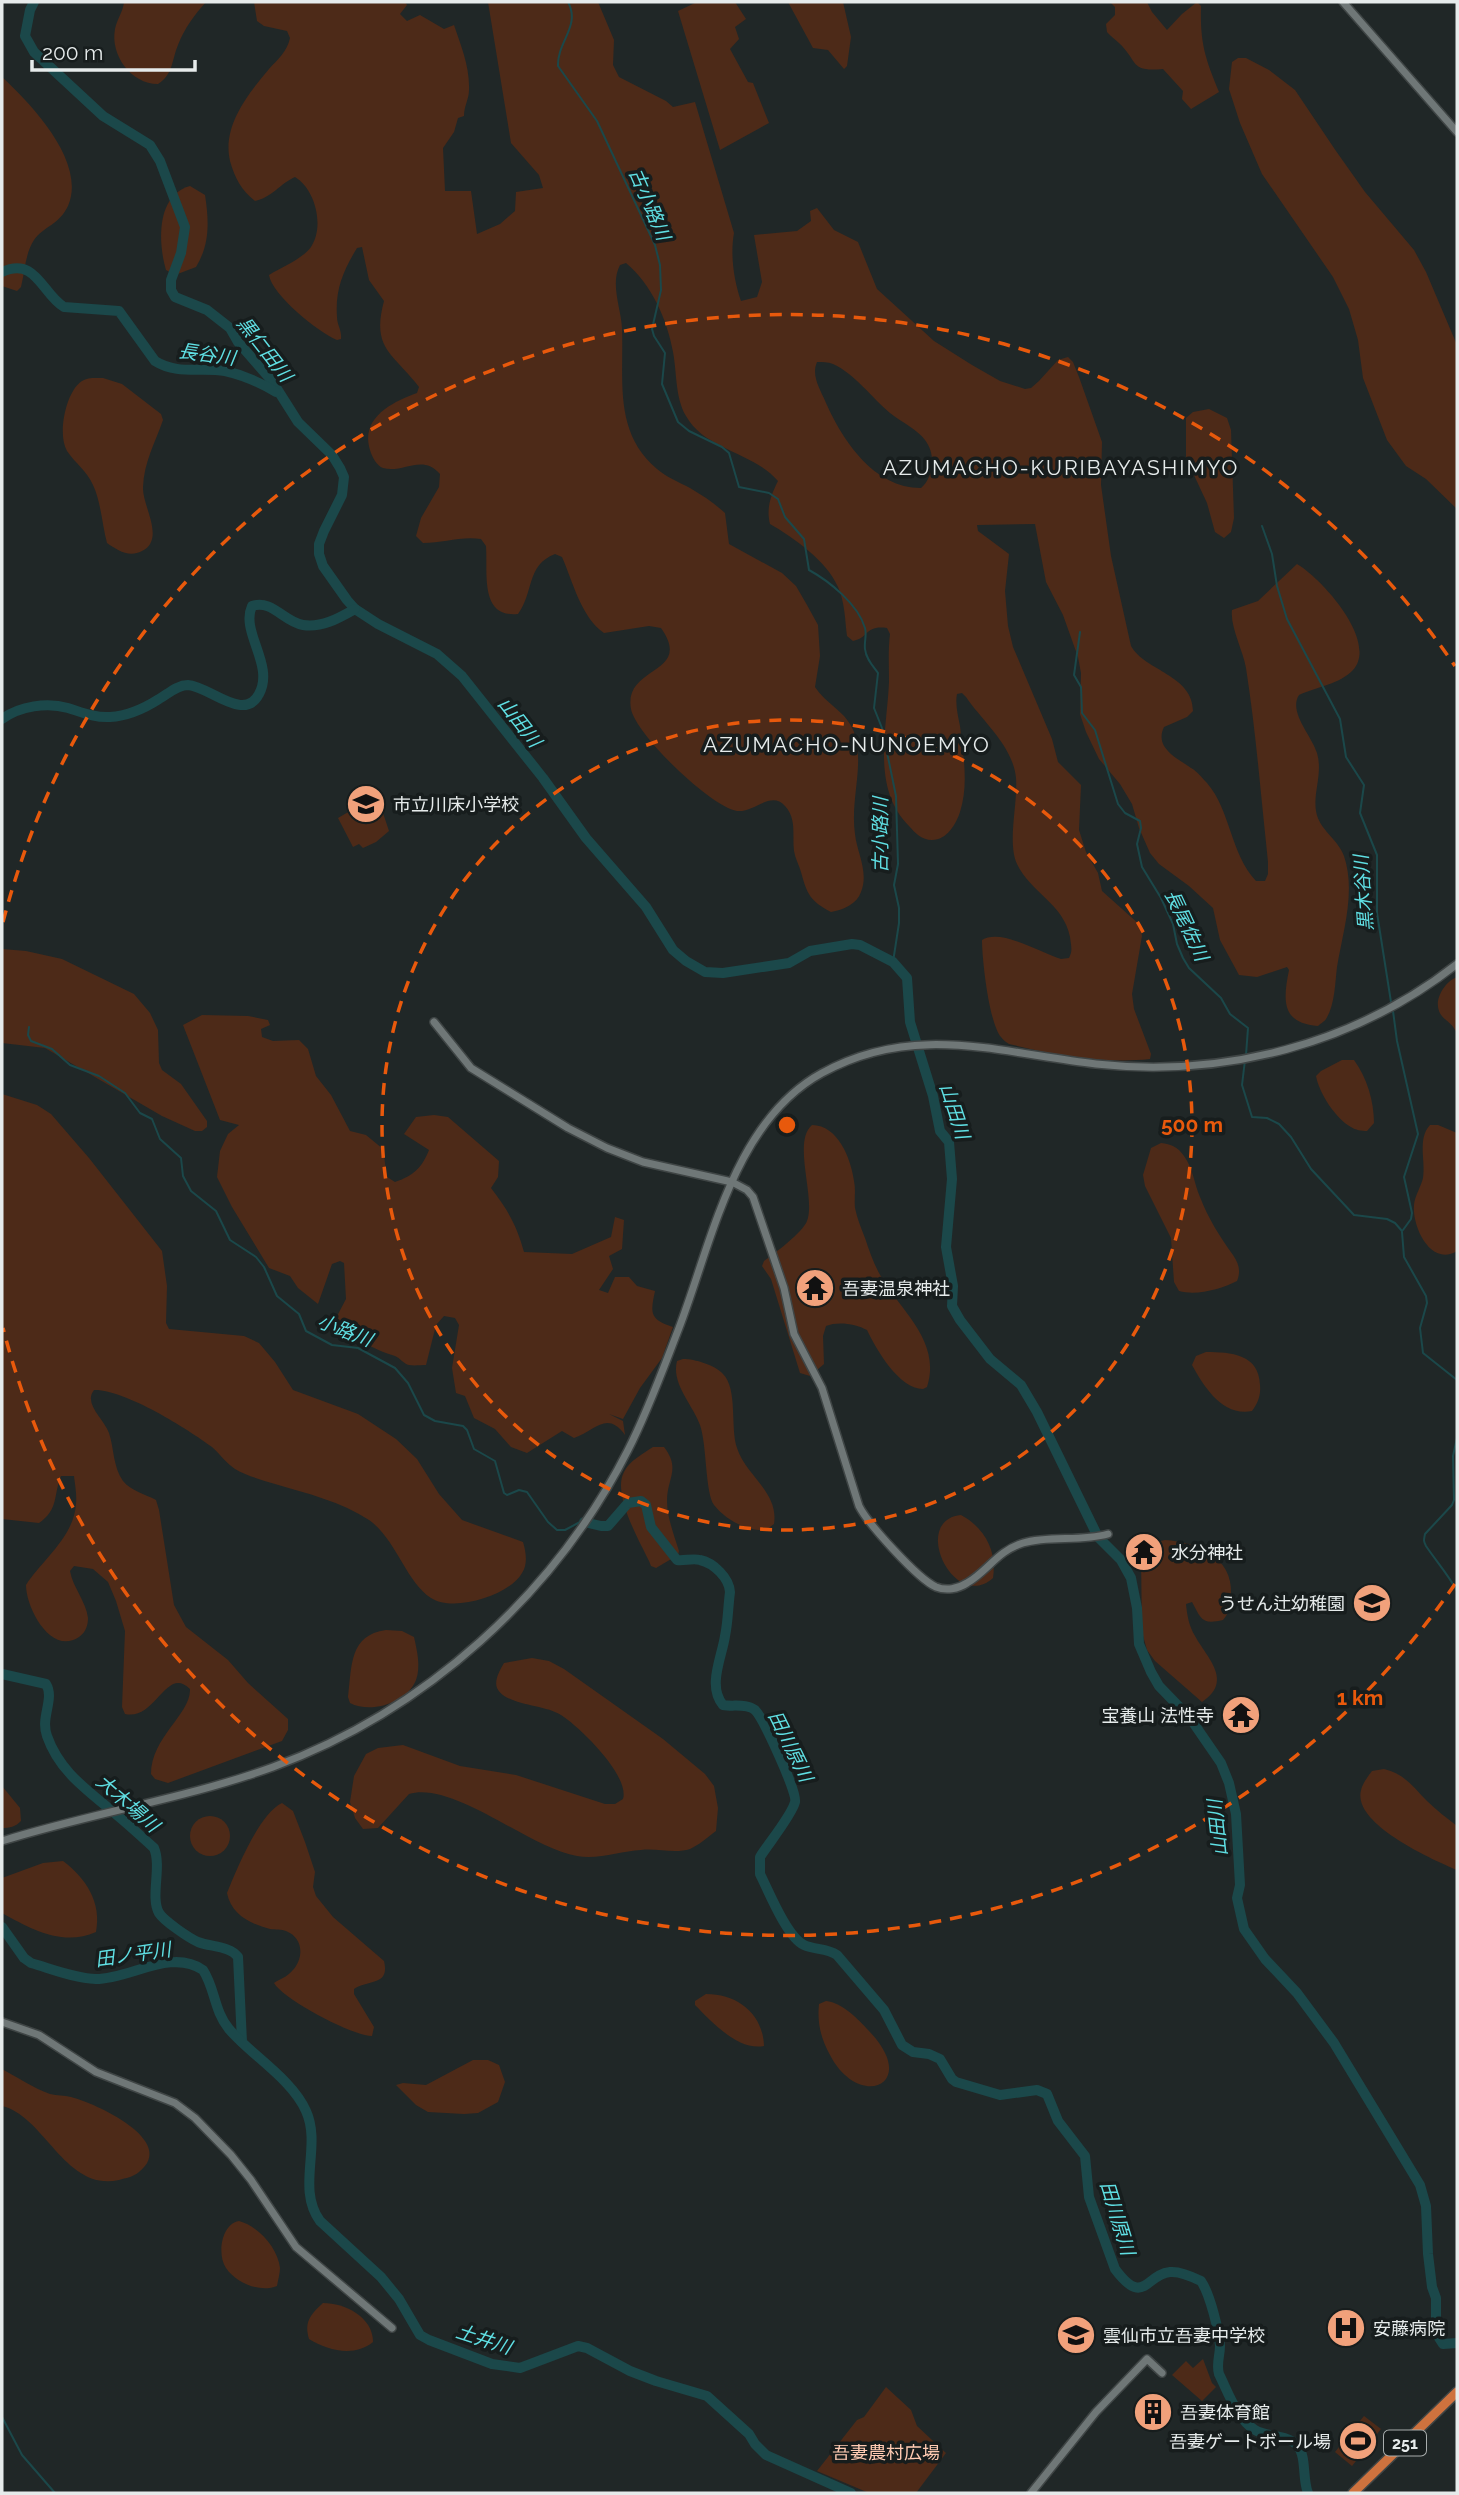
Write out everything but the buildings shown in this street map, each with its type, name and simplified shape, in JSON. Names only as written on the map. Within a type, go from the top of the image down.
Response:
[{"type":"highway","name":"251","points":[[1353,2493],[1457,2392]]},
{"type":"street","points":[[1343,2],[1457,132]]},
{"type":"street","points":[[2,1841],[245,1777],[306,1754],[366,1724],[439,1677],[503,1621],[568,1547],[590,1516],[628,1450],[652,1395],[732,1182],[749,1147],[765,1122],[817,1075],[856,1056],[899,1045],[942,1043],[1097,1064],[1199,1066],[1265,1055],[1333,1035],[1396,1006],[1457,964]]},
{"type":"street","points":[[434,1022],[471,1068],[578,1134],[652,1164],[732,1182],[747,1191],[756,1203],[784,1288],[794,1334],[822,1388],[856,1501],[865,1517],[911,1567],[937,1587],[953,1589],[974,1578],[999,1555],[1022,1544],[1106,1534]]},
{"type":"street","points":[[2,2022],[39,2035],[96,2072],[186,2109],[231,2155],[296,2246],[392,2328]]},
{"type":"street","points":[[1031,2493],[1096,2412],[1147,2358],[1162,2373]]},
{"type":"green space","points":[[124,2],[206,2],[187,28],[169,71],[158,84],[139,79],[119,58],[114,39]]},
{"type":"green space","points":[[254,2],[405,2],[407,5],[400,14],[407,21],[420,15],[444,29],[454,25],[467,65],[469,90],[464,116],[458,118],[454,132],[443,148],[445,191],[471,191],[477,234],[500,224],[515,211],[516,192],[543,188],[539,175],[511,143],[488,2],[598,2],[614,40],[613,65],[619,77],[673,107],[695,102],[734,233],[733,268],[741,301],[757,297],[762,282],[754,235],[797,231],[811,221],[810,211],[817,208],[834,230],[858,242],[877,289],[934,341],[972,365],[1000,381],[1025,389],[1031,388],[1039,381],[1058,360],[1068,357],[1079,377],[1102,442],[1101,485],[1111,556],[1131,646],[1147,662],[1177,681],[1191,699],[1193,711],[1187,717],[1164,727],[1164,747],[1197,773],[1215,794],[1241,858],[1256,881],[1265,881],[1268,862],[1250,692],[1232,610],[1258,601],[1297,564],[1320,582],[1344,611],[1359,643],[1359,658],[1348,675],[1299,695],[1296,702],[1296,709],[1319,760],[1315,804],[1318,818],[1344,856],[1349,883],[1334,994],[1325,1020],[1318,1026],[1306,1024],[1291,1015],[1286,1000],[1287,967],[1257,977],[1239,975],[1220,940],[1213,908],[1159,864],[1150,853],[1132,804],[1120,784],[1099,759],[1086,732],[1080,714],[1081,673],[1078,657],[1063,615],[1046,582],[1035,524],[977,525],[978,531],[1009,554],[1005,591],[1013,647],[1052,739],[1058,762],[1081,785],[1079,830],[1086,852],[1098,873],[1102,891],[1140,925],[1142,936],[1132,994],[1134,1009],[1151,1054],[1150,1059],[1097,1059],[1026,1048],[1009,1044],[1003,1039],[997,1030],[990,1005],[982,940],[990,937],[1010,939],[1061,959],[1069,958],[1071,950],[1067,926],[1061,916],[1023,874],[1014,855],[1016,778],[1009,755],[966,697],[962,693],[957,694],[965,780],[963,801],[956,821],[942,837],[928,840],[916,834],[897,811],[885,776],[884,758],[890,634],[887,628],[875,628],[853,641],[847,636],[842,599],[833,577],[808,551],[770,524],[770,502],[778,481],[756,463],[705,436],[686,416],[680,401],[667,327],[651,292],[626,263],[620,265],[617,272],[616,288],[622,328],[624,404],[633,439],[657,469],[699,493],[725,513],[729,544],[782,573],[796,586],[818,625],[820,656],[815,687],[851,725],[857,744],[854,821],[864,877],[856,900],[845,908],[831,912],[810,896],[795,854],[791,816],[780,802],[768,801],[743,811],[725,807],[693,784],[646,735],[631,709],[631,695],[637,684],[664,663],[669,654],[669,643],[661,628],[649,626],[604,633],[589,618],[562,557],[555,554],[539,565],[518,614],[506,613],[497,609],[491,601],[486,546],[481,539],[423,543],[416,536],[421,518],[439,487],[440,474],[433,468],[419,464],[398,469],[383,468],[375,461],[370,450],[368,439],[374,420],[398,401],[417,393],[419,387],[393,358],[383,340],[380,330],[384,301],[369,280],[362,247],[357,248],[341,281],[337,298],[337,320],[341,339],[337,340],[297,312],[278,292],[269,275],[311,247],[317,219],[313,199],[308,190],[295,177],[266,197],[255,201],[242,188],[230,161],[233,123],[245,100],[284,51],[290,38],[287,31],[264,26],[257,21]],"holes":[[[817,362],[827,362],[841,368],[890,413],[922,436],[929,446],[932,465],[929,478],[921,488],[904,486],[889,480],[862,460],[851,447],[833,418],[817,382]]]},
{"type":"green space","points":[[697,2],[735,2],[746,19],[735,27],[739,39],[730,49],[748,82],[753,83],[769,123],[720,150],[678,11]]},
{"type":"green space","points":[[788,2],[843,2],[851,37],[847,66],[844,69],[828,50],[813,48]]},
{"type":"green space","points":[[1110,2],[1147,2],[1167,30],[1197,2],[1201,6],[1204,50],[1219,92],[1191,109],[1182,99],[1183,91],[1163,69],[1139,67],[1107,32],[1106,24],[1115,15],[1115,7]]},
{"type":"green space","points":[[1238,58],[1246,58],[1269,70],[1295,90],[1365,192],[1414,250],[1426,272],[1457,345],[1457,509],[1426,479],[1406,466],[1387,440],[1363,378],[1358,340],[1349,309],[1333,277],[1262,174],[1240,123],[1229,89],[1232,62]]},
{"type":"green space","points":[[2,77],[27,102],[53,135],[70,171],[72,189],[64,212],[38,235],[31,245],[21,287],[17,291],[2,286]]},
{"type":"green space","points":[[190,186],[205,195],[208,223],[206,241],[196,267],[175,275],[166,270],[163,259],[162,221],[171,199]]},
{"type":"green space","points":[[103,378],[122,384],[161,414],[163,420],[148,461],[143,487],[153,530],[152,539],[149,546],[132,554],[107,543],[93,485],[64,444],[65,413],[76,386],[84,380]]},
{"type":"green space","points":[[1209,409],[1227,418],[1231,430],[1234,518],[1231,532],[1224,538],[1215,532],[1207,503],[1186,458],[1186,418],[1193,412]]},
{"type":"green space","points":[[374,797],[378,807],[381,807],[389,831],[363,848],[359,844],[353,847],[338,818]]},
{"type":"green space","points":[[2,949],[62,959],[134,994],[150,1013],[158,1030],[159,1063],[162,1070],[181,1084],[207,1121],[207,1127],[202,1131],[195,1131],[162,1116],[45,1048],[2,1043]]},
{"type":"green space","points":[[1457,977],[1457,1034],[1440,1014],[1438,1001],[1449,982]]},
{"type":"green space","points":[[202,1015],[248,1016],[268,1020],[270,1025],[261,1029],[262,1037],[273,1041],[299,1040],[308,1049],[316,1076],[331,1095],[350,1131],[366,1135],[383,1149],[387,1177],[395,1182],[416,1170],[429,1150],[404,1134],[416,1117],[448,1117],[499,1161],[498,1177],[491,1188],[511,1218],[524,1252],[572,1254],[611,1237],[615,1217],[624,1220],[622,1249],[609,1256],[613,1269],[599,1290],[608,1293],[615,1277],[629,1277],[637,1286],[655,1291],[653,1315],[673,1327],[662,1358],[640,1388],[623,1419],[609,1414],[623,1421],[625,1435],[619,1428],[606,1423],[574,1438],[562,1431],[527,1453],[511,1447],[495,1429],[474,1418],[465,1396],[456,1393],[452,1368],[459,1325],[455,1318],[444,1316],[436,1325],[426,1365],[409,1365],[354,1337],[336,1318],[346,1299],[344,1263],[340,1261],[332,1264],[318,1304],[298,1288],[290,1276],[269,1268],[217,1177],[220,1151],[228,1134],[239,1125],[220,1120],[183,1025]]},
{"type":"green space","points":[[1342,1060],[1354,1060],[1369,1090],[1374,1123],[1367,1131],[1345,1123],[1329,1105],[1318,1083],[1316,1076],[1321,1071]]},
{"type":"green space","points":[[2,1094],[37,1105],[51,1114],[162,1251],[167,1286],[166,1323],[169,1329],[244,1336],[259,1343],[293,1390],[358,1414],[396,1439],[417,1459],[439,1494],[462,1520],[523,1542],[524,1546],[524,1569],[516,1581],[506,1588],[481,1599],[453,1604],[441,1602],[422,1591],[387,1538],[369,1520],[336,1503],[240,1471],[201,1439],[155,1411],[122,1396],[94,1390],[91,1401],[109,1433],[120,1476],[130,1487],[156,1500],[174,1605],[186,1627],[228,1660],[248,1683],[288,1719],[288,1730],[282,1741],[168,1783],[155,1779],[151,1774],[153,1761],[164,1737],[184,1708],[190,1689],[182,1683],[174,1684],[145,1710],[136,1714],[125,1714],[122,1707],[125,1631],[108,1582],[93,1569],[74,1566],[70,1571],[88,1618],[83,1633],[69,1641],[50,1635],[35,1617],[30,1605],[26,1585],[64,1538],[74,1516],[74,1476],[61,1476],[53,1507],[39,1523],[2,1519]]},
{"type":"green space","points":[[812,1125],[829,1131],[842,1145],[846,1154],[855,1184],[856,1212],[873,1260],[887,1287],[916,1326],[929,1355],[927,1387],[923,1389],[905,1382],[889,1367],[867,1330],[847,1324],[826,1326],[823,1336],[824,1364],[810,1376],[800,1373],[771,1279],[762,1266],[764,1261],[794,1237],[807,1221],[809,1199],[804,1144],[806,1133]]},
{"type":"green space","points":[[1430,1125],[1438,1125],[1457,1133],[1457,1251],[1448,1255],[1439,1254],[1425,1242],[1414,1214],[1424,1171],[1424,1137]]},
{"type":"green space","points":[[1161,1143],[1177,1148],[1187,1161],[1207,1212],[1237,1261],[1237,1281],[1216,1289],[1193,1293],[1179,1291],[1174,1282],[1171,1238],[1145,1186],[1143,1175],[1151,1148]]},
{"type":"green space","points":[[1206,1352],[1234,1354],[1255,1367],[1260,1392],[1252,1411],[1242,1412],[1223,1405],[1209,1391],[1192,1365],[1196,1356]]},
{"type":"green space","points":[[683,1359],[710,1365],[728,1381],[737,1448],[772,1503],[774,1524],[766,1530],[737,1524],[724,1515],[711,1499],[700,1425],[677,1378],[677,1361]]},
{"type":"green space","points":[[653,1447],[664,1447],[672,1461],[667,1507],[679,1551],[678,1555],[656,1568],[651,1566],[621,1492],[621,1481],[626,1468]]},
{"type":"green space","points":[[961,1515],[983,1534],[991,1550],[993,1578],[978,1586],[964,1584],[952,1575],[943,1562],[938,1546],[939,1532],[946,1521]]},
{"type":"green space","points":[[1165,1540],[1189,1544],[1211,1554],[1226,1570],[1230,1581],[1230,1605],[1223,1620],[1206,1621],[1192,1602],[1186,1604],[1191,1628],[1211,1661],[1217,1678],[1211,1694],[1202,1702],[1155,1661],[1147,1650],[1142,1632],[1141,1558],[1156,1542]]},
{"type":"green space","points":[[386,1630],[402,1631],[414,1637],[418,1664],[416,1680],[405,1695],[388,1704],[368,1707],[350,1703],[348,1697],[352,1663],[359,1645],[374,1633]]},
{"type":"green space","points":[[532,1658],[549,1661],[564,1669],[663,1739],[705,1774],[714,1786],[718,1808],[716,1831],[690,1849],[577,1856],[558,1851],[469,1806],[427,1793],[409,1794],[378,1828],[363,1829],[355,1818],[350,1802],[354,1776],[366,1754],[378,1748],[403,1745],[460,1766],[516,1775],[605,1804],[615,1804],[623,1799],[623,1789],[611,1765],[580,1730],[554,1711],[517,1702],[497,1688],[497,1678],[504,1663]]},
{"type":"green space","points":[[1384,1769],[1403,1778],[1457,1826],[1457,1870],[1402,1842],[1366,1812],[1360,1797],[1363,1784],[1372,1771]]},
{"type":"green space","points":[[2,1786],[20,1808],[21,1821],[17,1825],[2,1828]]},
{"type":"green space","points":[[282,1803],[293,1811],[305,1842],[315,1872],[313,1887],[316,1896],[333,1917],[384,1961],[384,1975],[381,1978],[354,1989],[354,1994],[374,2027],[372,2036],[335,2024],[280,1990],[274,1983],[296,1966],[300,1955],[299,1944],[292,1934],[284,1930],[270,1929],[249,1921],[237,1912],[229,1900],[227,1893],[257,1830],[273,1809]]},
{"type":"green space","points":[[210,1816],[224,1822],[230,1836],[224,1850],[210,1856],[196,1850],[190,1836],[196,1822]]},
{"type":"green space","points":[[63,1861],[79,1875],[90,1892],[97,1911],[96,1932],[71,1938],[59,1937],[24,1925],[2,1913],[2,1878],[43,1863]]},
{"type":"green space","points":[[706,1994],[728,1998],[747,2008],[759,2024],[764,2046],[735,2040],[717,2027],[695,2005],[695,2001]]},
{"type":"green space","points":[[826,2001],[850,2012],[883,2050],[889,2065],[887,2077],[880,2084],[869,2086],[856,2082],[842,2072],[830,2055],[819,2024],[819,2004]]},
{"type":"green space","points":[[473,2060],[488,2060],[499,2065],[505,2082],[498,2102],[478,2113],[428,2112],[416,2105],[396,2085],[426,2085]]},
{"type":"green space","points":[[2,2069],[44,2092],[68,2096],[114,2115],[141,2136],[149,2148],[149,2160],[137,2174],[119,2180],[100,2181],[84,2175],[31,2123],[2,2106]]},
{"type":"green space","points":[[239,2221],[260,2233],[271,2246],[280,2268],[277,2286],[263,2288],[249,2285],[226,2268],[222,2256],[222,2241],[228,2228]]},
{"type":"green space","points":[[323,2303],[356,2313],[368,2325],[373,2342],[358,2350],[341,2351],[324,2347],[309,2339],[309,2319]]},
{"type":"green space","points":[[1203,2359],[1216,2387],[1202,2401],[1172,2375],[1186,2361],[1193,2368]]},
{"type":"green space","name":"吾妻農村広場","points":[[886,2387],[911,2410],[917,2426],[946,2453],[916,2493],[869,2493],[817,2471]]},
{"type":"green space","name":"吾妻ゲートボール場","points":[[1364,2416],[1381,2429],[1352,2466],[1335,2452]]},
{"type":"waterway","name":"山田川","points":[[34,2],[25,36],[34,52],[103,116],[150,145],[160,161],[185,227],[181,253],[171,280],[171,290],[175,297],[207,310],[230,328],[238,342],[272,381],[298,422],[332,455],[340,468],[344,477],[342,495],[324,531],[319,544],[319,554],[323,566],[355,609],[437,654],[462,676],[543,778],[586,838],[646,907],[673,950],[686,961],[705,972],[723,973],[789,963],[810,951],[852,944],[860,945],[893,962],[907,978],[910,1022],[933,1096],[940,1131],[949,1142],[952,1179],[946,1247],[953,1286],[952,1306],[990,1359],[1021,1385],[1098,1537],[1121,1560],[1131,1578],[1137,1608],[1139,1644],[1151,1672],[1159,1686],[1190,1718],[1221,1763],[1229,1783],[1236,1814],[1240,1885],[1237,1898],[1244,1929],[1265,1959],[1297,1993],[1334,2043],[1420,2185],[1426,2206],[1428,2254],[1436,2298],[1436,2333],[1443,2344],[1457,2343]]},
{"type":"waterway","name":"古小路川","points":[[568,2],[572,19],[558,66],[597,121],[655,245],[660,265],[661,290],[652,329],[665,353],[662,384],[678,422],[729,453],[739,487],[769,493],[778,499],[785,517],[804,539],[809,570],[842,594],[856,610],[865,628],[866,653],[878,673],[874,708],[882,728],[896,796],[898,864],[894,885],[899,923],[893,962]]},
{"type":"waterway","name":"長谷川","points":[[2,272],[14,268],[31,273],[64,307],[119,311],[155,361],[163,365],[180,369],[225,371],[276,392]]},
{"type":"waterway","name":"黒木谷川","points":[[1262,526],[1272,554],[1277,586],[1287,619],[1340,719],[1346,757],[1364,785],[1360,813],[1377,855],[1377,913],[1391,1002]]},
{"type":"waterway","name":"山田川","points":[[2,719],[25,708],[43,705],[60,706],[99,717],[116,716],[142,708],[184,685],[196,687],[235,704],[245,705],[253,702],[263,683],[261,660],[250,627],[252,606],[272,608],[296,623],[310,626],[330,622],[355,609]]},
{"type":"waterway","name":"長尾佐川","points":[[1080,632],[1074,675],[1081,687],[1082,713],[1095,730],[1118,804],[1125,813],[1140,821],[1137,844],[1142,867],[1161,898],[1173,924],[1177,944],[1189,968],[1221,998],[1230,1014],[1248,1028],[1246,1055]]},
{"type":"waterway","name":"黒木谷川","points":[[1393,1011],[1418,1134],[1404,1177],[1412,1213],[1403,1230]]},
{"type":"waterway","name":"小路川","points":[[29,1027],[28,1035],[31,1041],[52,1049],[70,1065],[99,1076],[125,1093],[140,1113],[152,1119],[160,1139],[181,1158],[183,1176],[191,1191],[216,1211],[230,1240],[256,1257],[264,1267],[277,1296],[299,1314],[306,1331],[332,1345],[358,1348],[395,1368],[408,1383],[424,1415],[435,1421],[463,1426],[474,1449],[495,1461],[504,1493],[507,1495],[519,1490],[527,1492],[548,1522],[557,1530],[565,1530],[580,1522]]},
{"type":"waterway","name":"長尾佐川","points":[[1245,1060],[1242,1085],[1252,1117],[1267,1118],[1279,1124],[1291,1137],[1311,1169],[1354,1215],[1387,1219],[1402,1231]]},
{"type":"waterway","points":[[1402,1232],[1404,1257],[1426,1296],[1427,1303],[1420,1328],[1423,1353],[1457,1380]]},
{"type":"waterway","points":[[1457,1438],[1453,1456],[1454,1500],[1425,1534],[1424,1540],[1457,1591]]},
{"type":"waterway","name":"田川原川","points":[[584,1522],[608,1526],[628,1503],[641,1501],[646,1505],[651,1527],[677,1560],[694,1559],[710,1564],[727,1582],[730,1592],[716,1689],[723,1705],[744,1706],[755,1710],[772,1740],[791,1785],[795,1802],[793,1808],[760,1857],[760,1874],[791,1933],[804,1945],[837,1955],[884,2010],[902,2045],[913,2052],[940,2059],[956,2082],[1000,2095],[1037,2090],[1047,2094],[1058,2121],[1085,2156],[1089,2197],[1115,2269],[1132,2286],[1139,2288],[1170,2272],[1182,2273],[1201,2281],[1211,2303],[1218,2331],[1219,2374],[1230,2397],[1243,2419],[1255,2430],[1288,2439],[1297,2445],[1302,2455],[1308,2493]]},
{"type":"waterway","name":"大木場川","points":[[2,1674],[46,1684],[49,1696],[45,1729],[60,1761],[76,1781],[154,1848],[159,1913],[194,1940],[225,1949],[238,1957],[242,2042]]},
{"type":"waterway","name":"土井川","points":[[2,1927],[24,1958],[31,1963],[80,1977],[109,1978],[150,1966],[178,1962],[203,1970],[220,2015],[229,2029],[291,2088],[306,2111],[312,2138],[310,2195],[320,2221],[381,2277],[399,2299],[420,2335],[492,2364],[520,2368],[578,2346],[587,2348],[630,2371],[707,2396],[749,2434],[766,2455],[851,2493]]},
{"type":"waterway","name":"小路川","points":[[2,2417],[22,2455],[55,2493]]},
{"type":"place","name":"市立川床小学校","points":[[366,804]]},
{"type":"place","name":"吾妻温泉神社","points":[[815,1288]]},
{"type":"place","name":"水分神社","points":[[1144,1552]]},
{"type":"place","name":"うせん辻幼稚園","points":[[1372,1603]]},
{"type":"place","name":"宝養山 法性寺","points":[[1241,1715]]},
{"type":"place","name":"安藤病院","points":[[1346,2328]]},
{"type":"place","name":"雲仙市立吾妻中学校","points":[[1076,2335]]},
{"type":"place","name":"吾妻体育館","points":[[1153,2412]]},
{"type":"place","name":"吾妻ゲートボール場","points":[[1358,2441]]},
{"type":"district","name":"AZUMACHO-KURIBAYASHIMYO","points":[[1061,467]]},
{"type":"district","name":"AZUMACHO-NUNOEMYO","points":[[847,744]]},
{"type":"water label","name":"黒仁田川","points":[[265,349]]},
{"type":"water label","name":"田ノ平川","points":[[133,1954]]}]
